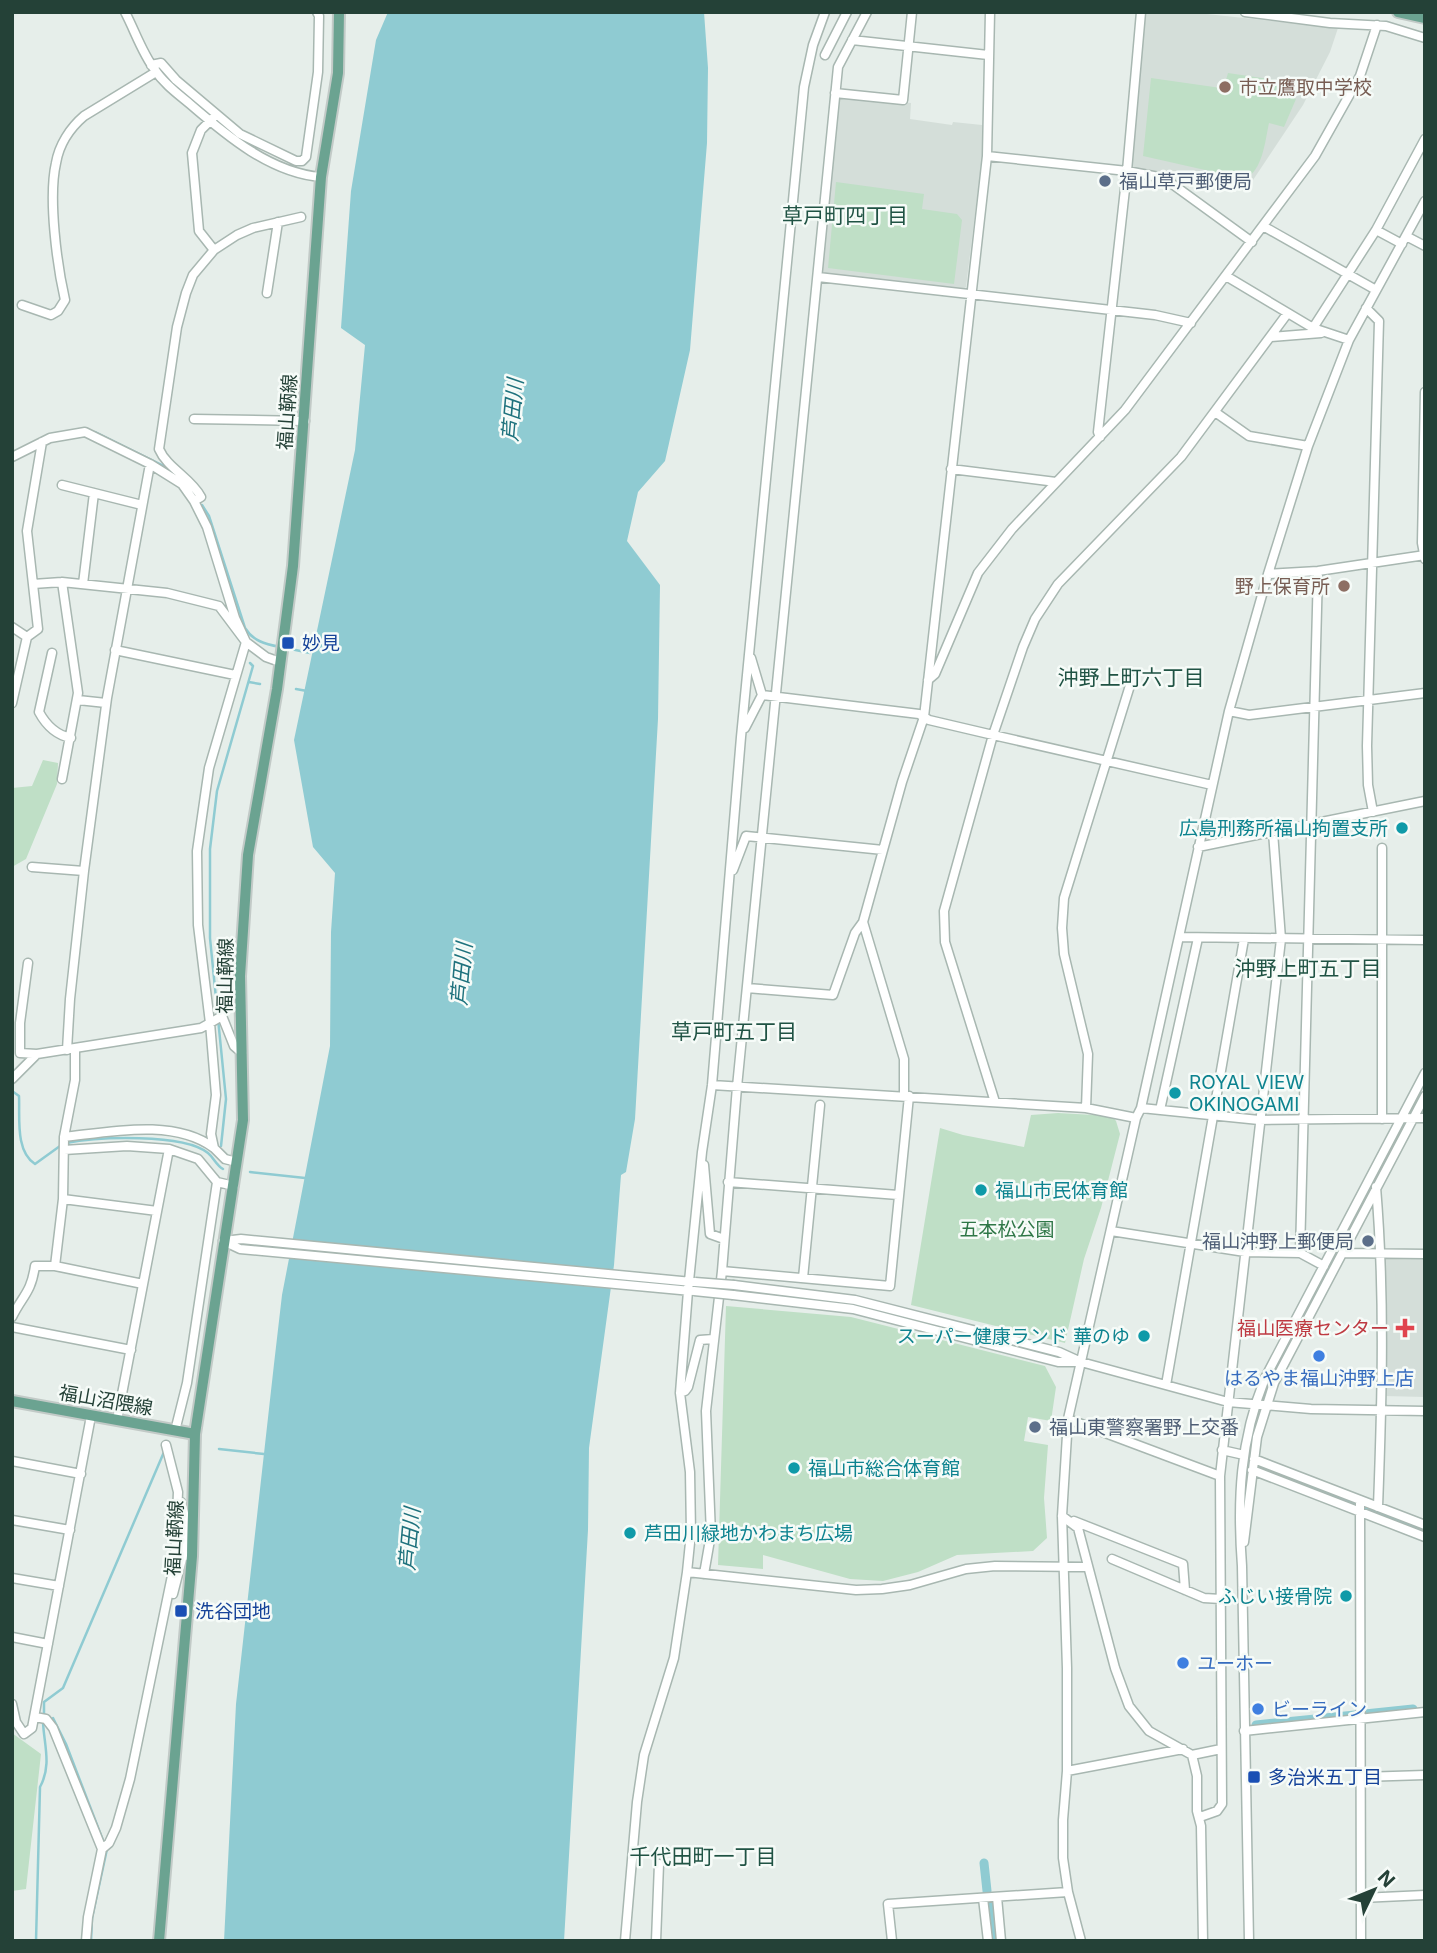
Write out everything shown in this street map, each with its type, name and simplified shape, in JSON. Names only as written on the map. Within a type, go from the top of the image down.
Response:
[{"type":"main road","name":"福山鞆線","points":[[159,1941],[195,1434],[243,1121],[240,976],[248,855],[282,652],[293,566],[321,177],[338,74],[339,12]]},
{"type":"main road","points":[[1398,12],[1425,18]]},
{"type":"main road","name":"福山沼隈線","points":[[12,1401],[195,1434]]},
{"type":"street","points":[[125,12],[153,68],[164,82],[210,121],[235,141],[270,161],[305,176],[321,177]]},
{"type":"street","points":[[22,305],[51,315],[58,312],[65,300],[59,274],[54,189],[55,163],[60,147],[84,116],[161,63],[240,134],[296,161],[302,161],[306,157],[318,72],[317,12]]},
{"type":"street","points":[[626,1940],[637,1802],[645,1755],[674,1658],[687,1572],[691,1532],[690,1472],[680,1393],[688,1286],[712,1085],[741,737],[804,87],[813,45],[825,12]]},
{"type":"street","points":[[825,55],[847,12]]},
{"type":"street","points":[[704,1574],[711,1534],[706,1411],[722,1271],[737,1087],[835,93],[838,68],[867,12]]},
{"type":"street","points":[[835,93],[902,100],[912,12]]},
{"type":"street","points":[[747,988],[833,995],[855,933],[863,922],[924,717],[987,156],[989,12]]},
{"type":"street","points":[[1100,437],[1098,432],[1127,171],[1141,12]]},
{"type":"street","points":[[1245,12],[1330,23],[1387,26],[1425,38]]},
{"type":"street","points":[[928,680],[935,674],[978,573],[1012,529],[1125,410],[1315,156],[1360,76],[1377,25]]},
{"type":"street","points":[[852,40],[988,55]]},
{"type":"street","points":[[214,250],[200,231],[192,153],[201,130],[218,115]]},
{"type":"street","points":[[1313,328],[1376,230],[1425,139]]},
{"type":"street","points":[[987,156],[1127,171],[1164,178],[1252,242]]},
{"type":"street","points":[[1081,1941],[1068,1892],[1063,1858],[1067,1771],[1062,1516],[1068,1419],[1136,1118],[1141,1108],[1229,711],[1268,574],[1308,446],[1349,340],[1425,201]]},
{"type":"street","points":[[194,501],[201,497],[196,487],[162,457],[159,449],[177,327],[186,293],[193,275],[214,250],[237,235],[301,217]]},
{"type":"street","points":[[267,293],[278,222]]},
{"type":"street","points":[[1263,226],[1376,290]]},
{"type":"street","points":[[1376,230],[1425,246]]},
{"type":"street","points":[[1226,276],[1313,328],[1349,340]]},
{"type":"street","points":[[818,277],[1155,315],[1191,323]]},
{"type":"street","points":[[1366,308],[1380,321],[1368,700],[1368,785],[1373,812]]},
{"type":"street","points":[[995,1102],[945,942],[943,925],[947,893],[993,736],[1035,619],[1058,584],[1181,457],[1287,314]]},
{"type":"street","points":[[1271,337],[1324,332]]},
{"type":"street","points":[[1268,574],[1318,571],[1424,557],[1425,392]]},
{"type":"street","points":[[1215,412],[1249,436],[1308,446]]},
{"type":"street","points":[[194,419],[304,421]]},
{"type":"street","points":[[12,457],[42,442],[85,432],[150,464],[182,484],[207,527],[235,618],[246,642],[209,768],[197,851],[199,936],[216,1020],[216,1095],[212,1147]]},
{"type":"street","points":[[12,703],[27,636],[39,626],[27,531],[42,442]]},
{"type":"street","points":[[55,1266],[64,1144],[75,1080],[71,1050],[71,987],[84,871],[106,703],[150,464]]},
{"type":"street","points":[[951,469],[1056,482]]},
{"type":"street","points":[[62,485],[142,505]]},
{"type":"street","points":[[83,584],[93,493]]},
{"type":"street","points":[[1300,1252],[1318,571]]},
{"type":"street","points":[[33,583],[62,582],[167,593],[219,606],[246,642],[266,657],[282,652]]},
{"type":"street","points":[[62,582],[78,700],[62,779]]},
{"type":"street","points":[[12,627],[27,636]]},
{"type":"street","points":[[115,650],[235,674]]},
{"type":"street","points":[[52,653],[39,712],[44,722],[61,736],[71,738]]},
{"type":"street","points":[[741,737],[762,695],[750,655]]},
{"type":"street","points":[[1086,1108],[1088,1054],[1064,954],[1064,898],[1132,679]]},
{"type":"street","points":[[1229,711],[1250,715],[1425,693]]},
{"type":"street","points":[[762,695],[919,714],[993,736],[1212,785]]},
{"type":"street","points":[[78,700],[106,703]]},
{"type":"street","points":[[1198,847],[1425,801]]},
{"type":"street","points":[[1200,1817],[1217,1811],[1222,1804],[1220,1476],[1280,939],[1273,832]]},
{"type":"street","points":[[728,883],[746,836],[883,850]]},
{"type":"street","points":[[1381,848],[1382,1119]]},
{"type":"street","points":[[32,866],[84,871]]},
{"type":"street","points":[[722,1271],[890,1286],[907,1096],[904,1059],[863,922]]},
{"type":"street","points":[[1179,937],[1425,940]]},
{"type":"street","points":[[1160,1110],[1198,938]]},
{"type":"street","points":[[1166,1385],[1244,939]]},
{"type":"street","points":[[28,963],[16,1054],[71,1050],[201,1028],[216,1020],[233,984],[240,976]]},
{"type":"street","points":[[216,1020],[242,1053]]},
{"type":"street","points":[[12,1079],[37,1054]]},
{"type":"street","points":[[1249,1941],[1242,1566],[1238,1513],[1244,1455],[1255,1404],[1265,1378],[1425,1073]]},
{"type":"street","points":[[712,1085],[1086,1108],[1136,1118]]},
{"type":"street","points":[[1242,1566],[1257,1437],[1275,1383],[1425,1096]]},
{"type":"street","points":[[803,1278],[820,1105]]},
{"type":"street","points":[[1141,1108],[1259,1120],[1425,1118]]},
{"type":"street","points":[[64,1144],[125,1130],[158,1130],[201,1140],[225,1159],[237,1162]]},
{"type":"street","points":[[64,1144],[169,1149],[200,1157],[218,1182],[233,1186]]},
{"type":"street","points":[[200,1157],[212,1147]]},
{"type":"street","points":[[117,1420],[169,1149]]},
{"type":"street","points":[[702,1152],[710,1234],[724,1239]]},
{"type":"street","points":[[176,1430],[187,1383],[218,1182]]},
{"type":"street","points":[[728,1182],[898,1195]]},
{"type":"street","points":[[1376,1187],[1382,1253],[1382,1410],[1378,1507]]},
{"type":"street","points":[[62,1199],[157,1211]]},
{"type":"street","points":[[1111,1231],[1245,1252],[1300,1252],[1324,1266]]},
{"type":"street","points":[[223,1241],[241,1239],[688,1286],[733,1295],[853,1309],[1058,1362],[1081,1362]]},
{"type":"street","points":[[223,1241],[240,1249],[688,1286],[734,1285],[855,1300],[1059,1352],[1081,1362],[1228,1402],[1311,1409],[1425,1411]]},
{"type":"street","points":[[1343,1252],[1425,1254]]},
{"type":"street","points":[[12,1317],[26,1297],[33,1281],[35,1266],[55,1266],[143,1284]]},
{"type":"street","points":[[12,1327],[131,1350]]},
{"type":"street","points":[[680,1393],[688,1387],[700,1340],[713,1339]]},
{"type":"street","points":[[12,1704],[16,1722],[24,1734],[41,1718],[48,1644],[91,1416]]},
{"type":"street","points":[[1068,1419],[1220,1476]]},
{"type":"street","points":[[164,1618],[188,1555],[184,1513],[168,1448]]},
{"type":"street","points":[[1222,1450],[1244,1455]]},
{"type":"street","points":[[1254,1459],[1425,1537]]},
{"type":"street","points":[[12,1461],[81,1474]]},
{"type":"street","points":[[1252,1471],[1361,1506],[1378,1507],[1425,1525]]},
{"type":"street","points":[[86,1941],[88,1917],[104,1847],[116,1828],[130,1779],[164,1618],[175,1561],[178,1492]]},
{"type":"street","points":[[1361,1506],[1361,1941]]},
{"type":"street","points":[[1062,1516],[1078,1528],[1115,1668],[1129,1706],[1149,1731],[1192,1755],[1197,1776],[1200,1817],[1203,1941]]},
{"type":"street","points":[[1062,1516],[1183,1564],[1185,1590]]},
{"type":"street","points":[[12,1520],[70,1530]]},
{"type":"street","points":[[1112,1559],[1204,1598],[1221,1599]]},
{"type":"street","points":[[687,1572],[856,1590],[910,1585],[966,1569],[995,1566],[1087,1567]]},
{"type":"street","points":[[12,1577],[59,1586]]},
{"type":"street","points":[[12,1637],[48,1644]]},
{"type":"street","points":[[1244,1731],[1425,1712]]},
{"type":"street","points":[[41,1718],[53,1728],[104,1847]]},
{"type":"street","points":[[1067,1771],[1183,1749]]},
{"type":"street","points":[[1192,1755],[1221,1749]]},
{"type":"street","points":[[1360,1777],[1425,1775]]},
{"type":"street","points":[[656,1941],[660,1864]]},
{"type":"street","points":[[892,1941],[888,1904],[1068,1892]]},
{"type":"street","points":[[1361,1898],[1425,1895]]},
{"type":"street","points":[[998,1897],[1001,1941]]},
{"type":"street","points":[[984,1898],[988,1941]]},
{"type":"shaded area","name":"市立鷹取中学校","points":[[1145,12],[1188,12],[1338,28],[1330,52],[1303,105],[1253,180],[1244,182],[1131,168]]},
{"type":"shaded area","points":[[838,95],[911,103],[910,119],[952,125],[953,122],[982,125],[982,157],[966,287],[962,290],[825,275],[821,272]]},
{"type":"shaded area","name":"福山医療センター","points":[[1387,1258],[1425,1259],[1425,1397],[1384,1396]]},
{"type":"green space","points":[[1228,73],[1295,83],[1292,97],[1296,99],[1284,127],[1269,123],[1262,154],[1251,175],[1245,179],[1143,156],[1151,78],[1221,88],[1222,79],[1226,80]]},
{"type":"green space","points":[[836,182],[924,194],[922,209],[957,214],[962,220],[954,284],[828,268]]},
{"type":"green space","points":[[43,760],[58,763],[57,784],[26,859],[12,867],[12,788],[32,786]]},
{"type":"green space","name":"五本松公園","points":[[1058,1113],[1112,1116],[1120,1134],[1101,1208],[1084,1259],[1065,1343],[911,1305],[940,1128],[1024,1147],[1031,1115]]},
{"type":"green space","points":[[726,1306],[851,1317],[1045,1366],[1056,1387],[1051,1421],[1028,1417],[1024,1441],[1048,1445],[1044,1498],[1047,1538],[1033,1551],[957,1555],[918,1572],[883,1581],[850,1579],[763,1555],[763,1569],[718,1565]]},
{"type":"green space","points":[[12,1733],[41,1754],[26,1889],[12,1891]]},
{"type":"water","name":"芦田川","points":[[388,12],[704,12],[708,68],[707,143],[690,350],[665,461],[638,492],[627,541],[660,585],[658,719],[635,1119],[626,1172],[621,1175],[614,1265],[589,1448],[588,1530],[564,1941],[224,1941],[236,1704],[282,1295],[330,1046],[331,932],[335,873],[313,847],[294,740],[355,450],[365,345],[341,328],[351,191],[376,40]]},
{"type":"waterway","points":[[95,432],[170,469]]},
{"type":"waterway","points":[[202,505],[209,516],[245,628],[260,641],[280,647]]},
{"type":"waterway","points":[[286,648],[310,653]]},
{"type":"waterway","points":[[221,1146],[226,1099],[210,938],[210,849],[217,791],[253,666],[250,663]]},
{"type":"waterway","points":[[249,682],[260,684]]},
{"type":"waterway","points":[[296,689],[307,691]]},
{"type":"waterway","points":[[12,1091],[19,1096],[21,1142],[29,1158],[35,1164],[60,1146]]},
{"type":"waterway","points":[[66,1143],[118,1138],[180,1142],[208,1153],[223,1169]]},
{"type":"waterway","points":[[250,1172],[305,1178]]},
{"type":"waterway","points":[[219,1449],[264,1454]]},
{"type":"waterway","points":[[44,1715],[44,1702],[63,1688],[164,1452]]},
{"type":"waterway","points":[[1264,1468],[1425,1531]]},
{"type":"waterway","points":[[1365,1714],[1413,1709]]},
{"type":"waterway","points":[[1256,1725],[1355,1715]]},
{"type":"waterway","points":[[53,1718],[66,1744],[104,1843]]},
{"type":"waterway","points":[[36,1941],[40,1787],[46,1771],[43,1722]]},
{"type":"waterway","points":[[91,1941],[92,1918],[107,1849]]},
{"type":"waterway","points":[[984,1863],[987,1891]]},
{"type":"waterway","points":[[991,1903],[995,1941]]},
{"type":"place","name":"市立鷹取中学校","points":[[1225,87]]},
{"type":"place","name":"福山草戸郵便局","points":[[1105,181]]},
{"type":"place","name":"野上保育所","points":[[1344,586]]},
{"type":"place","name":"妙見","points":[[288,643]]},
{"type":"place","name":"広島刑務所福山拘置支所","points":[[1402,828]]},
{"type":"place","name":"ROYAL VIEW OKINOGAMI","points":[[1175,1093]]},
{"type":"place","name":"福山市民体育館","points":[[981,1190]]},
{"type":"place","name":"福山沖野上郵便局","points":[[1368,1241]]},
{"type":"place","name":"福山医療センター","points":[[1405,1328]]},
{"type":"place","name":"スーパー健康ランド 華のゆ","points":[[1144,1336]]},
{"type":"place","name":"はるやま福山沖野上店","points":[[1319,1356]]},
{"type":"place","name":"福山東警察署野上交番","points":[[1035,1427]]},
{"type":"place","name":"福山市総合体育館","points":[[794,1468]]},
{"type":"place","name":"芦田川緑地かわまち広場","points":[[630,1533]]},
{"type":"place","name":"ふじい接骨院","points":[[1346,1596]]},
{"type":"place","name":"洗谷団地","points":[[181,1611]]},
{"type":"place","name":"ユーホー","points":[[1183,1663]]},
{"type":"place","name":"ビーライン","points":[[1258,1709]]},
{"type":"place","name":"多治米五丁目","points":[[1254,1777]]},
{"type":"district","name":"草戸町四丁目","points":[[845,216]]},
{"type":"district","name":"沖野上町六丁目","points":[[1131,678]]},
{"type":"district","name":"沖野上町五丁目","points":[[1308,969]]},
{"type":"district","name":"草戸町五丁目","points":[[734,1032]]},
{"type":"district","name":"千代田町一丁目","points":[[703,1857]]}]
